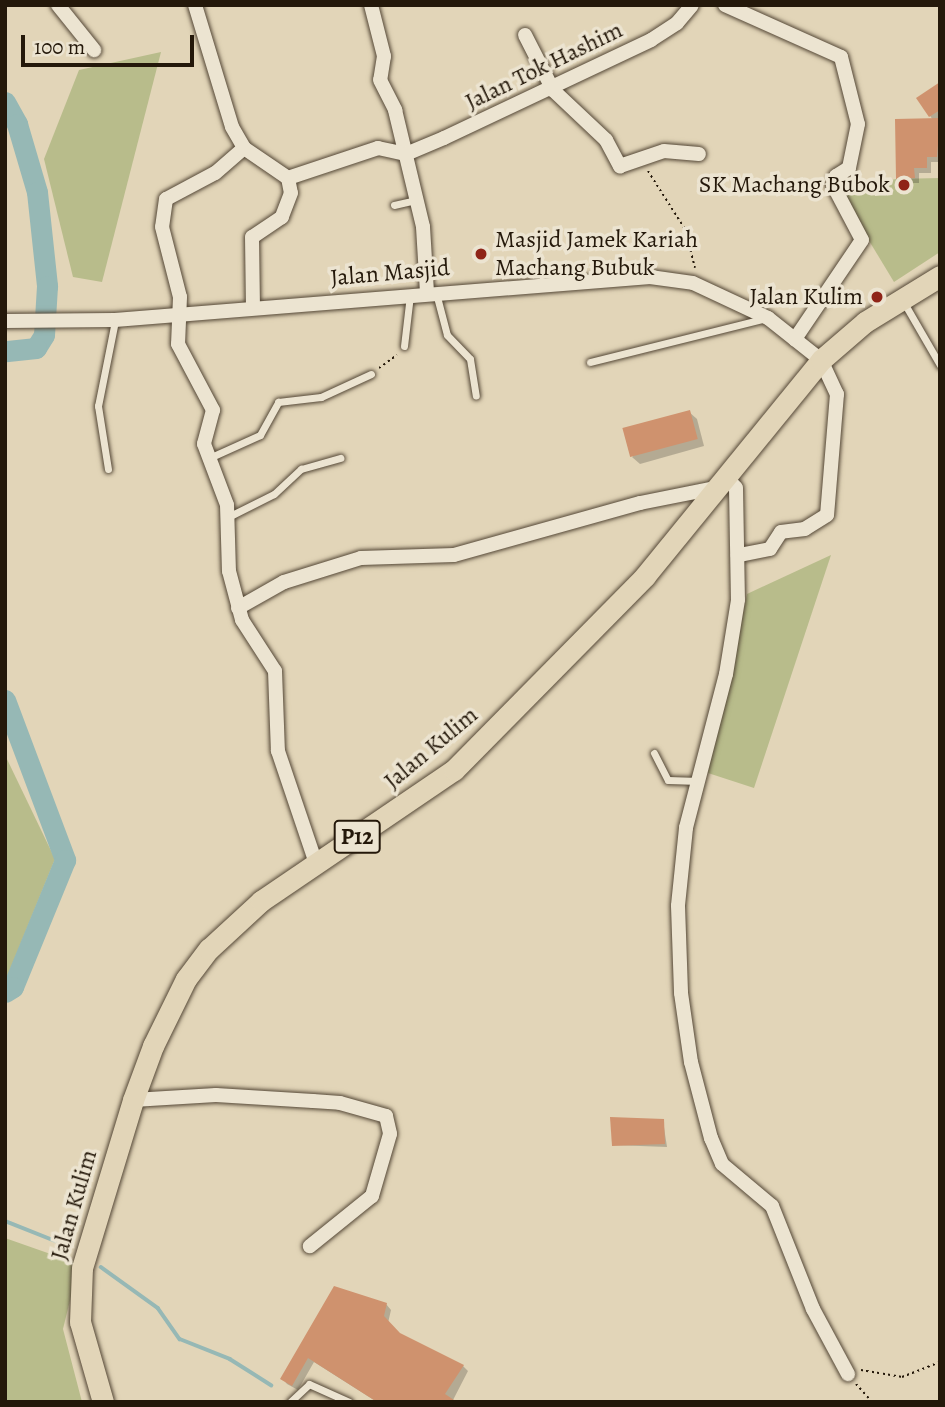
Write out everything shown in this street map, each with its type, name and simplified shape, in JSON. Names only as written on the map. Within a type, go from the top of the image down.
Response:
[{"type":"main road","name":"Jalan Kulim","points":[[103,1402],[80,1322],[82,1268],[134,1100],[174,998],[209,949],[261,901],[454,770],[608,615],[821,360],[901,297],[940,276]]},
{"type":"street","points":[[58,5],[94,50]]},
{"type":"street","points":[[195,5],[214,76],[244,148],[288,178],[291,193],[287,210],[252,237],[253,308]]},
{"type":"street","points":[[371,5],[383,56],[380,80],[396,110],[432,293]]},
{"type":"street","name":"Jalan Tok Hashim","points":[[406,154],[553,90],[651,40],[677,23],[692,5]]},
{"type":"street","points":[[725,5],[841,57],[858,124],[849,168],[836,176],[833,185],[862,240],[795,339]]},
{"type":"street","points":[[525,35],[553,90],[606,140],[617,163],[631,166],[664,152],[699,154]]},
{"type":"street","points":[[244,148],[223,167],[170,195],[162,209],[166,244],[180,297],[178,344],[213,410],[204,444],[222,486],[228,518],[228,560],[238,608],[275,671],[278,751],[316,863]]},
{"type":"street","points":[[288,178],[378,148],[406,154]]},
{"type":"street","name":"Jalan Masjid","points":[[5,321],[115,320],[411,294],[650,277],[696,284],[768,318],[821,360]]},
{"type":"street","points":[[738,555],[769,549],[781,532],[805,529],[827,515],[831,506],[837,394],[821,360]]},
{"type":"street","points":[[238,608],[284,582],[361,558],[454,555],[720,482],[736,488],[738,555],[734,625],[686,828],[678,906],[691,1062],[710,1138],[722,1164],[772,1206],[813,1308],[848,1374]]},
{"type":"street","points":[[134,1100],[216,1095],[313,1101],[341,1103],[386,1116],[390,1134],[372,1196],[310,1246]]},
{"type":"lane","points":[[394,205],[416,201]]},
{"type":"lane","points":[[432,293],[447,335],[470,359],[476,396]]},
{"type":"lane","points":[[404,345],[411,294]]},
{"type":"lane","points":[[901,297],[940,365]]},
{"type":"lane","points":[[590,362],[768,318]]},
{"type":"lane","points":[[108,469],[98,406],[115,320]]},
{"type":"lane","points":[[208,458],[260,435],[278,402],[321,397],[371,374]]},
{"type":"lane","points":[[228,518],[274,494],[300,469],[340,458]]},
{"type":"lane","points":[[654,753],[668,780],[699,781]]},
{"type":"lane","points":[[290,1402],[309,1384],[349,1402]]},
{"type":"path","points":[[642,161],[685,229],[696,284]]},
{"type":"path","points":[[371,374],[404,345]]},
{"type":"path","points":[[872,1402],[848,1374],[861,1370],[902,1377],[940,1362]]},
{"type":"green space","points":[[161,52],[102,282],[73,277],[44,159],[79,70]]},
{"type":"green space","name":"SK Machang Bubok","points":[[940,178],[940,252],[894,282],[839,191],[896,179]]},
{"type":"green space","points":[[831,555],[754,788],[708,773],[747,594]]},
{"type":"green space","points":[[5,755],[55,859],[5,982]]},
{"type":"green space","points":[[5,1238],[79,1264],[63,1329],[82,1402],[5,1402]]},
{"type":"building","points":[[940,82],[940,110],[929,117],[916,98]]},
{"type":"building","points":[[940,118],[937,157],[927,157],[927,168],[914,168],[915,178],[896,179],[895,119]]},
{"type":"building","points":[[690,410],[698,439],[630,457],[622,428]]},
{"type":"building","points":[[610,1117],[664,1119],[665,1144],[612,1146]]},
{"type":"building","points":[[334,1286],[387,1303],[384,1316],[400,1333],[464,1365],[445,1394],[457,1402],[377,1402],[308,1358],[292,1386],[280,1379]]},
{"type":"waterway","points":[[5,102],[17,124],[37,192],[47,286],[44,335],[36,348],[5,351]]},
{"type":"waterway","points":[[5,700],[65,860],[13,987],[5,992]]},
{"type":"waterway","points":[[5,1221],[63,1244]]},
{"type":"waterway","points":[[101,1267],[158,1308],[180,1339],[230,1359],[271,1385]]},
{"type":"place","name":"SK Machang Bubok","points":[[904,185]]},
{"type":"place","name":"Masjid Jamek Kariah Machang Bubuk","points":[[481,254]]},
{"type":"place","name":"Jalan Kulim","points":[[877,297]]}]
